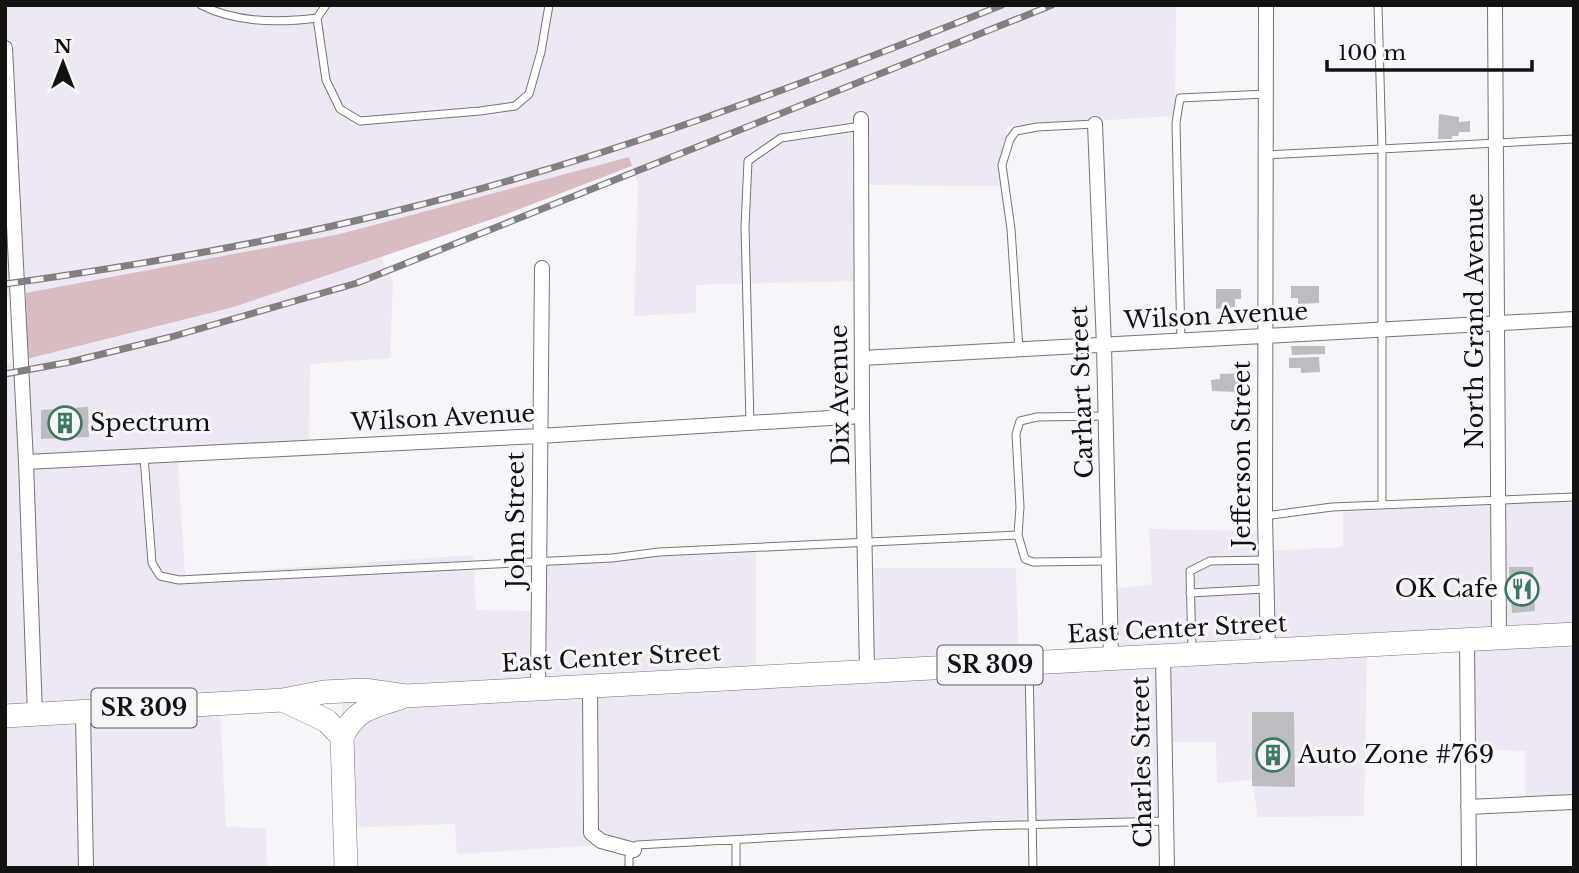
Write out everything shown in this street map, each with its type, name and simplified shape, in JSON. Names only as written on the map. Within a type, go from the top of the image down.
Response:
[{"type":"main road","name":"East Center Street","points":[[5,716],[283,700],[324,692],[364,690],[406,695],[1574,634]]},
{"type":"main road","name":"East Center Street","points":[[342,737],[350,720],[369,708],[406,695]]},
{"type":"main road","name":"SR 309","points":[[283,700],[327,721],[342,737]]},
{"type":"main road","points":[[342,737],[346,868]]},
{"type":"street","name":"Jefferson Street","points":[[1266,5],[1265,589],[1268,650]]},
{"type":"street","name":"North Grand Avenue","points":[[1495,5],[1499,637]]},
{"type":"street","points":[[5,48],[9,198],[26,462],[35,715]]},
{"type":"street","name":"Dix Avenue","points":[[861,123],[862,416],[867,671]]},
{"type":"street","name":"Carhart Street","points":[[1095,124],[1104,346],[1111,658]]},
{"type":"street","name":"John Street","points":[[538,688],[542,268]]},
{"type":"street","name":"Wilson Avenue","points":[[862,358],[1574,319]]},
{"type":"street","name":"Wilson Avenue","points":[[26,462],[540,436],[862,416]]},
{"type":"street","points":[[1467,639],[1469,868]]},
{"type":"street","name":"Charles Street","points":[[1163,656],[1167,868]]},
{"type":"street","points":[[590,686],[591,833],[601,841],[634,850]]},
{"type":"street","points":[[83,712],[86,868]]},
{"type":"street","points":[[1468,807],[1574,802]]},
{"type":"lane","points":[[201,5],[219,14],[283,23],[317,18]]},
{"type":"lane","points":[[326,5],[317,18],[326,80],[340,109],[360,121],[515,106],[529,94],[550,5]]},
{"type":"lane","points":[[1378,5],[1382,150],[1381,504]]},
{"type":"lane","points":[[1181,341],[1176,124],[1180,98],[1266,94]]},
{"type":"lane","points":[[750,423],[745,227],[748,161],[781,138],[861,123]]},
{"type":"lane","points":[[1019,350],[1010,229],[1002,166],[1010,139],[1016,131],[1038,127],[1095,124]]},
{"type":"lane","points":[[1265,155],[1574,139]]},
{"type":"lane","points":[[1105,416],[1020,421],[1016,434],[1020,506],[1018,535],[1025,559],[1033,562],[1109,561]]},
{"type":"lane","points":[[144,456],[152,563],[160,576],[178,580],[612,558],[659,552],[1018,535]]},
{"type":"lane","points":[[1265,516],[1332,507],[1574,496]]},
{"type":"lane","points":[[1192,654],[1190,571],[1210,561],[1265,560]]},
{"type":"lane","points":[[1190,593],[1265,589]]},
{"type":"lane","points":[[1029,663],[1034,868]]},
{"type":"lane","points":[[629,868],[629,857],[637,845],[1166,821]]},
{"type":"lane","points":[[736,841],[736,868]]},
{"type":"shaded area","points":[[5,5],[1176,5],[1175,116],[1007,126],[1006,186],[860,185],[858,281],[696,285],[696,313],[634,316],[638,183],[629,157],[340,234],[45,291],[5,295],[5,201],[11,200],[5,78]]},
{"type":"shaded area","points":[[629,157],[632,166],[507,214],[234,307],[27,359],[26,293],[340,234]]},
{"type":"shaded area","points":[[381,257],[393,281],[390,358],[310,364],[309,444],[177,448],[185,575],[473,555],[476,610],[531,611],[530,557],[756,552],[756,675],[865,668],[862,568],[1016,568],[1019,661],[1109,659],[1104,589],[1152,585],[1149,529],[1263,531],[1265,551],[1343,547],[1343,512],[1574,499],[1574,804],[1525,806],[1525,751],[1460,749],[1464,641],[1367,651],[1364,816],[1258,817],[1252,780],[1217,783],[1216,742],[1161,742],[1162,821],[636,843],[457,854],[455,824],[342,828],[342,702],[220,709],[226,827],[266,828],[267,868],[5,868],[5,365],[234,307]]},
{"type":"building","points":[[1439,114],[1459,117],[1459,122],[1470,121],[1470,132],[1459,132],[1458,136],[1452,136],[1452,139],[1438,139]]},
{"type":"building","points":[[1291,286],[1319,286],[1319,303],[1298,304],[1298,298],[1291,298]]},
{"type":"building","points":[[1216,289],[1241,289],[1241,299],[1235,299],[1235,307],[1216,309]]},
{"type":"building","points":[[1291,346],[1325,346],[1325,354],[1292,355]]},
{"type":"building","points":[[1319,357],[1320,372],[1301,373],[1301,368],[1289,368],[1289,358]]},
{"type":"building","points":[[1242,373],[1243,384],[1235,384],[1236,392],[1212,391],[1211,380],[1220,379],[1220,374]]},
{"type":"building","name":"Spectrum","points":[[88,407],[89,437],[41,439],[41,410]]},
{"type":"building","name":"OK Cafe","points":[[1509,567],[1533,567],[1535,611],[1512,613]]},
{"type":"building","name":"Auto Zone #769","points":[[1252,712],[1294,712],[1295,787],[1252,786]]},
{"type":"railway","points":[[5,284],[103,270],[250,243],[348,223],[474,191],[703,119],[1002,5]]},
{"type":"railway","points":[[5,374],[70,362],[171,337],[357,283],[1052,5]]},
{"type":"place","name":"Spectrum","points":[[65,423]]},
{"type":"place","name":"OK Cafe","points":[[1522,589]]},
{"type":"place","name":"Auto Zone #769","points":[[1273,755]]}]
